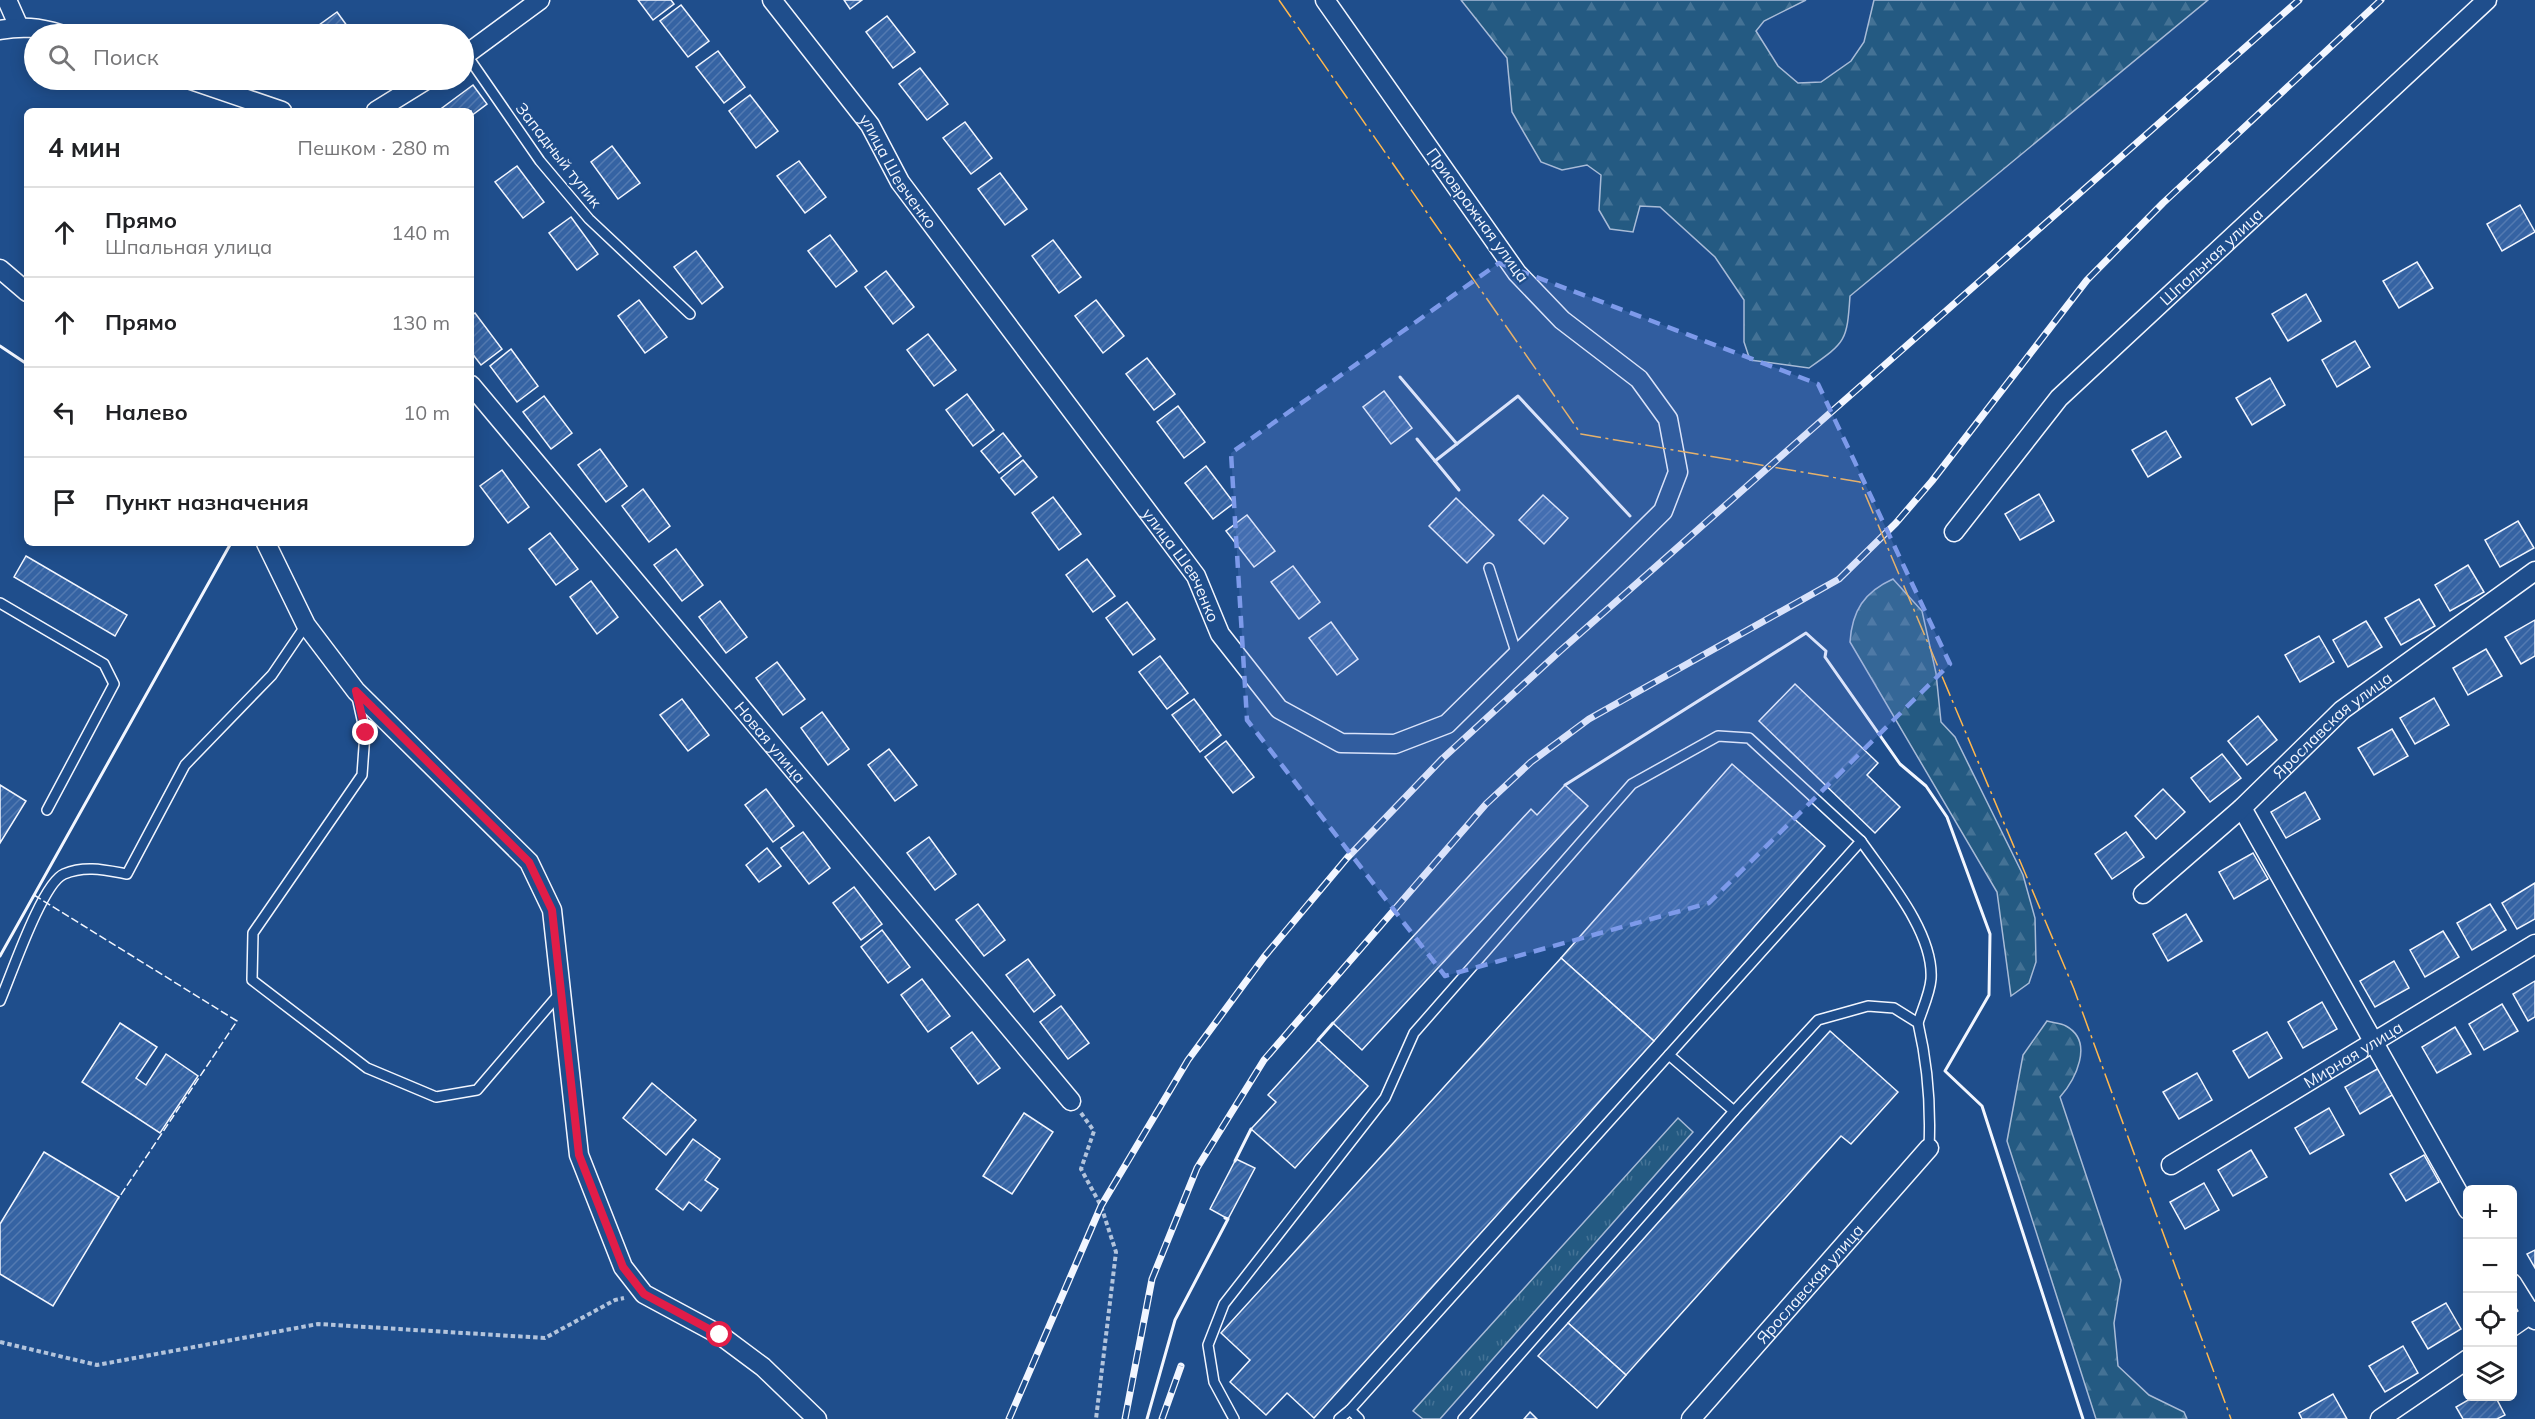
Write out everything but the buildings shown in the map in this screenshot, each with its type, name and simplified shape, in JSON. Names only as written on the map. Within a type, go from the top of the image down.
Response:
[{"type":"street","points":[[7,0],[19,27]]},
{"type":"street","points":[[474,48],[540,0]]},
{"type":"street","name":"улица Шевченко","points":[[772,0],[870,125],[900,182],[1196,576],[1220,634],[1279,709],[1341,743],[1395,744],[1447,724],[1663,511],[1678,472]]},
{"type":"street","name":"Приовражная улица","points":[[1325,0],[1517,273],[1562,320],[1639,379],[1668,418],[1678,472]]},
{"type":"street","name":"Шпальная улица","points":[[1954,532],[2059,398],[2487,0]]},
{"type":"street","points":[[0,30],[24,27]]},
{"type":"street","points":[[220,90],[273,108]]},
{"type":"street","points":[[381,108],[410,90]]},
{"type":"street","points":[[0,269],[24,289]]},
{"type":"street","name":"Новая улица","points":[[474,389],[1071,1101]]},
{"type":"street","points":[[267,546],[306,625],[356,691],[529,862],[552,910],[579,1155],[623,1267],[644,1294],[720,1335],[763,1367],[817,1419]]},
{"type":"street","name":"Ярославская улица","points":[[2143,894],[2242,808],[2342,710],[2535,571]]},
{"type":"street","points":[[2242,808],[2463,1201]]},
{"type":"street","name":"Мирная улица","points":[[2171,1165],[2535,944]]},
{"type":"street","name":"Ярославская улица","points":[[1691,1419],[1929,1148]]},
{"type":"street","points":[[2517,1290],[2534,1315],[2517,1324]]},
{"type":"street","points":[[2380,1419],[2463,1362]]},
{"type":"lane","name":"Западный тупик","points":[[474,68],[540,161],[589,219],[690,314]]},
{"type":"lane","points":[[1489,568],[1517,655]]},
{"type":"lane","points":[[1,606],[104,664],[114,684],[47,810]]},
{"type":"lane","points":[[0,1001],[44,893],[62,874],[88,867],[128,874],[185,765],[272,675],[306,625]]},
{"type":"lane","points":[[356,691],[366,733],[362,775],[253,933],[252,980],[367,1068],[436,1097],[477,1090],[561,991]]},
{"type":"lane","points":[[1234,1419],[1214,1382],[1208,1345],[1224,1304],[1385,1098],[1414,1033],[1632,784],[1718,736],[1749,738],[1861,841],[1909,910],[1927,951],[1931,979],[1918,1023],[1927,1062],[1931,1107],[1929,1148]]},
{"type":"lane","points":[[1339,1419],[1350,1410],[1861,841]]},
{"type":"lane","points":[[1463,1419],[1734,1111],[1818,1020],[1868,1006],[1894,1008],[1918,1023]]},
{"type":"lane","points":[[1669,1055],[1734,1111]]},
{"type":"lane","points":[[1350,1410],[1359,1419]]},
{"type":"path","points":[[1071,1101],[1094,1131],[1081,1169],[1101,1206],[1116,1252],[1096,1419]]},
{"type":"path","points":[[0,1342],[98,1365],[318,1324],[545,1338],[615,1300],[644,1294]]},
{"type":"highlighted area","points":[[1499,263],[1818,384],[1950,664],[1709,903],[1445,976],[1247,720],[1231,453]]},
{"type":"green space","points":[[1461,0],[1806,0],[1764,21],[1756,31],[1778,66],[1798,83],[1821,82],[1851,61],[1864,42],[1874,0],[2208,0],[1850,296],[1848,323],[1842,339],[1831,352],[1809,368],[1750,360],[1744,342],[1744,300],[1715,257],[1660,207],[1640,206],[1633,232],[1610,229],[1599,210],[1601,175],[1587,165],[1562,170],[1541,162],[1512,112],[1507,58]]},
{"type":"green space","points":[[1893,579],[1922,611],[1936,673],[1941,722],[1955,737],[2023,875],[2035,918],[2036,962],[2029,983],[2011,996],[1997,892],[1850,642],[1853,621],[1861,604],[1874,590]]},
{"type":"green space","points":[[2047,1021],[2066,1026],[2075,1033],[2079,1041],[2080,1061],[2066,1090],[2060,1097],[2121,1280],[2114,1323],[2118,1366],[2149,1395],[2184,1412],[2187,1419],[2096,1419],[2007,1141],[2023,1055]]},
{"type":"green space","points":[[1678,1118],[1693,1132],[1440,1419],[1423,1419],[1413,1411]]},
{"type":"railway","points":[[1009,1419],[1101,1206],[1188,1060],[1264,957],[1347,858],[1442,759],[1560,651],[2299,0]]},
{"type":"railway","points":[[1125,1419],[1152,1279],[1197,1168],[1264,1060],[1486,804],[1531,762],[1589,719],[1839,579],[1896,523],[1932,481],[2087,280],[2163,203],[2381,0]]},
{"type":"railway","points":[[1162,1419],[1181,1366]]},
{"type":"fence","points":[[34,895],[237,1021],[118,1199]]},
{"type":"wall","points":[[0,346],[24,362]]},
{"type":"wall","points":[[1400,377],[1457,444]]},
{"type":"wall","points":[[1435,461],[1518,396],[1630,516]]},
{"type":"wall","points":[[1417,439],[1459,490]]},
{"type":"wall","points":[[0,956],[229,546]]},
{"type":"wall","points":[[1565,785],[1806,633],[1826,651],[1825,657],[1900,764],[1926,786],[1947,817],[1990,934],[1989,995],[1945,1071],[1982,1106],[2083,1419]]},
{"type":"wall","points":[[1318,1040],[1333,1023]]},
{"type":"wall","points":[[1235,1161],[1251,1129]]},
{"type":"wall","points":[[1147,1419],[1175,1320],[1228,1219],[1225,1218]]},
{"type":"power","points":[[1279,0],[1581,434],[1860,482],[2074,989],[2231,1419]]},
{"type":"route","points":[[366,733],[356,691],[529,862],[552,910],[579,1155],[623,1267],[644,1294],[720,1335]]}]
